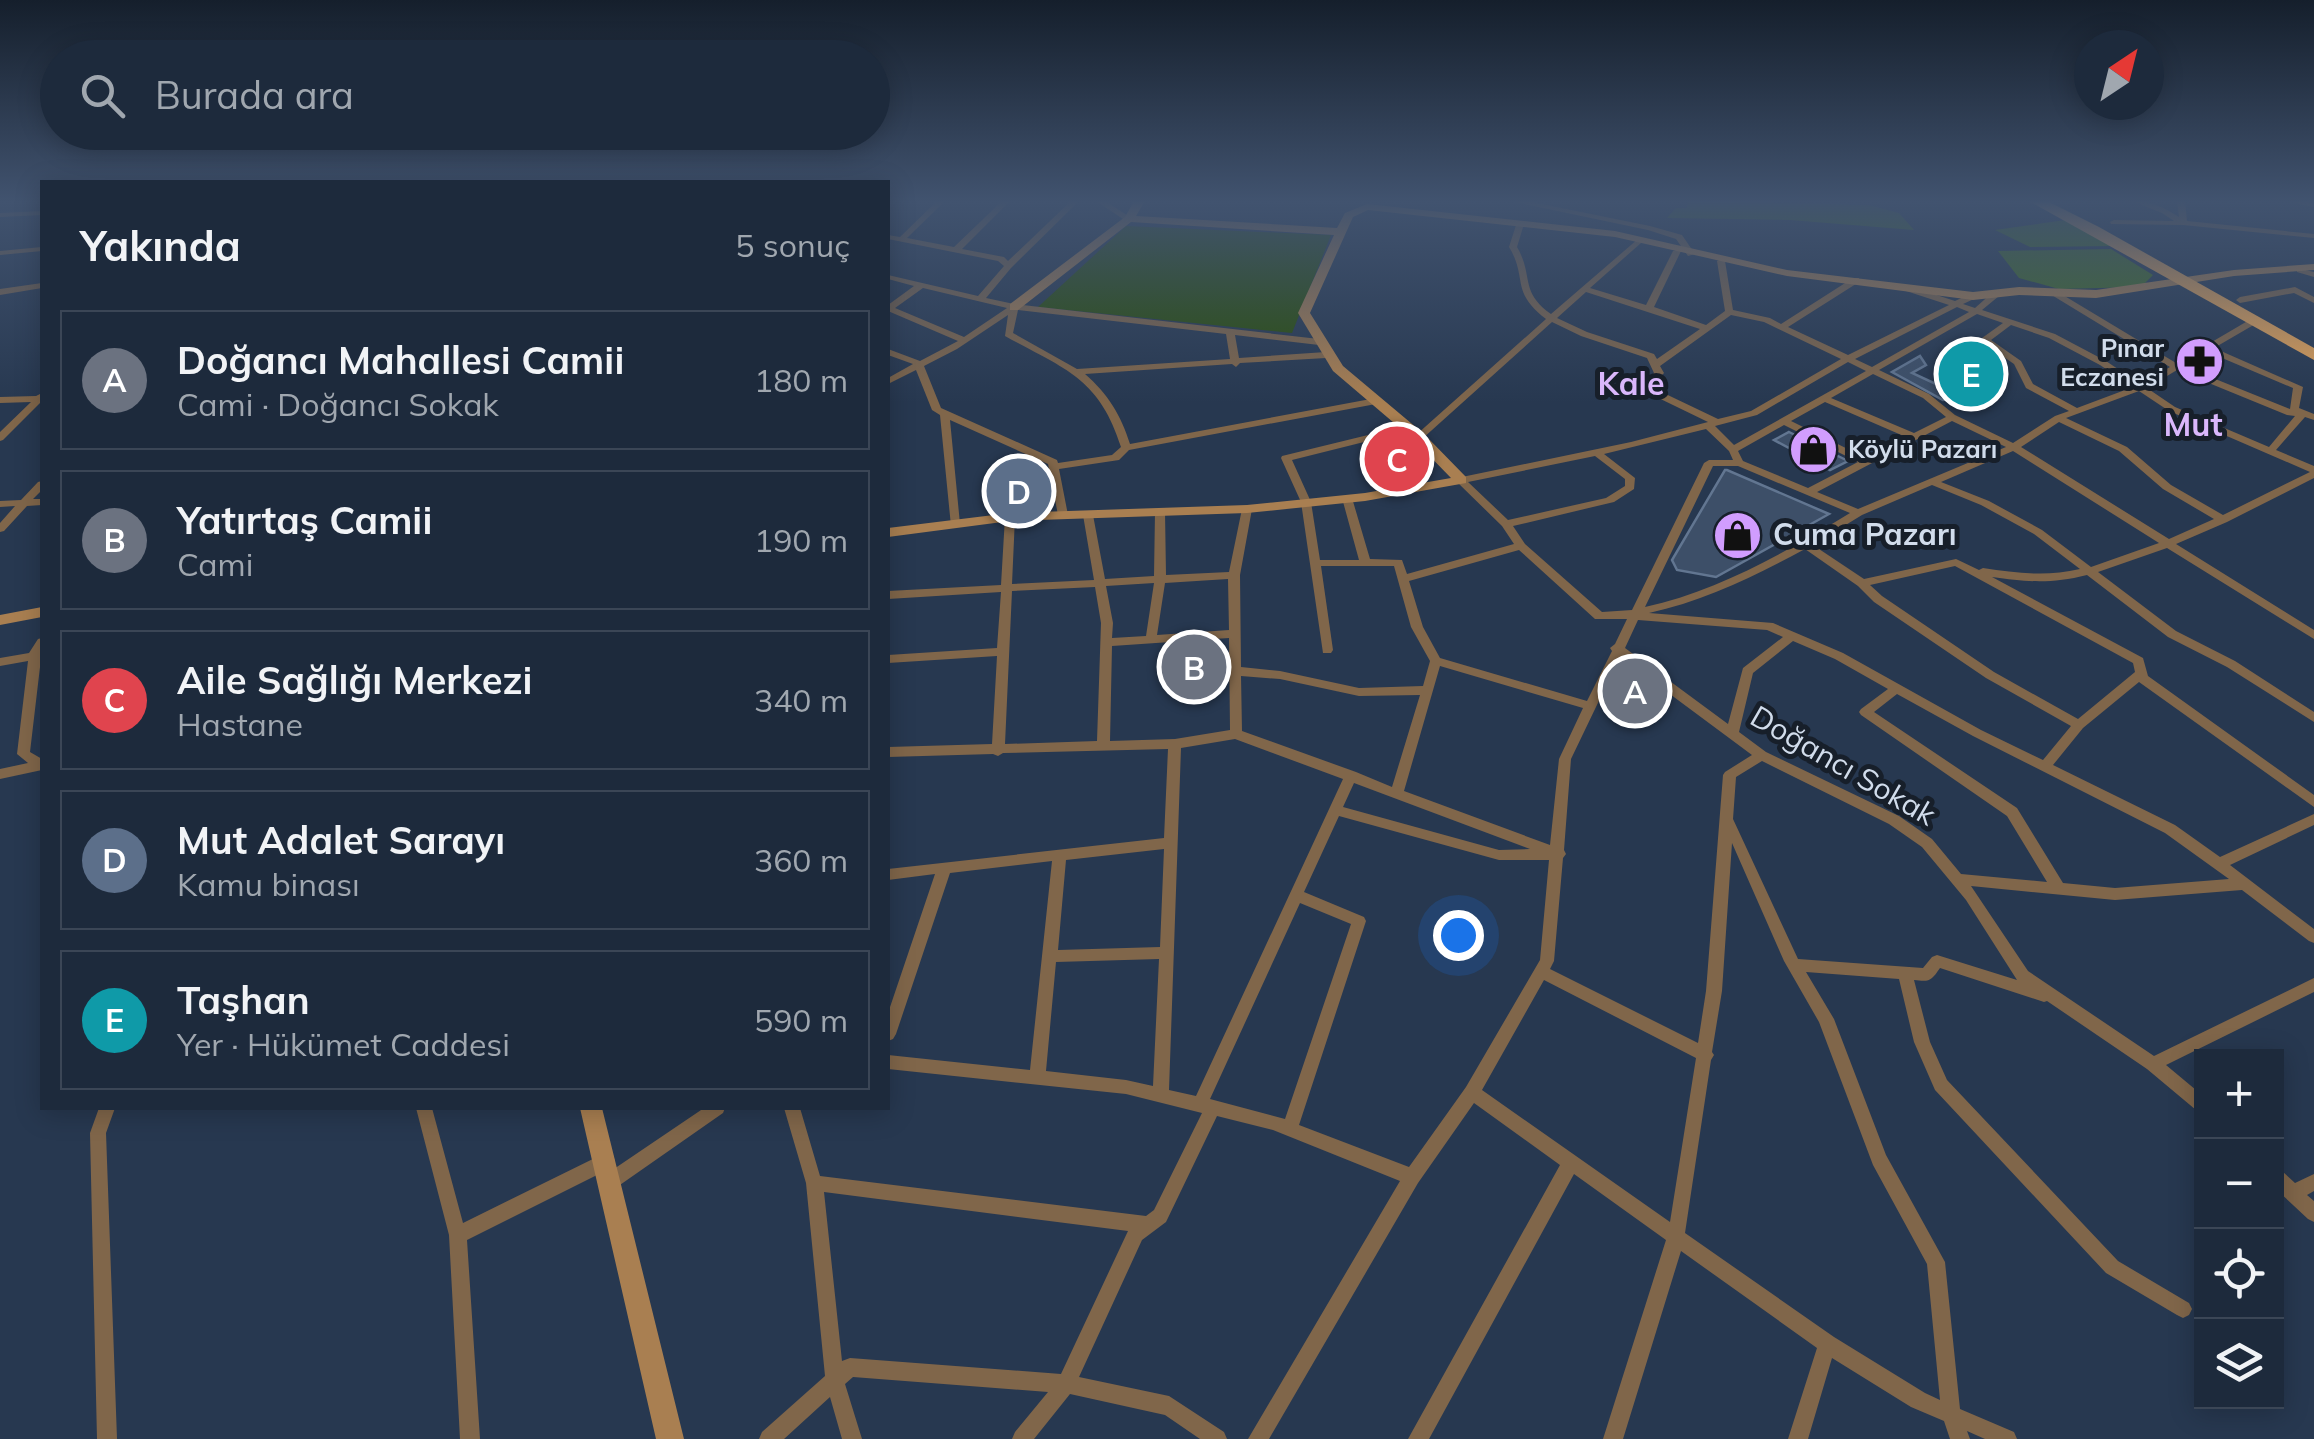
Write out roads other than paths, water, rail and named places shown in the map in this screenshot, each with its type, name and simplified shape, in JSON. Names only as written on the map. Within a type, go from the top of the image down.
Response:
[{"type":"highway","points":[[2161,268],[2240,300],[2314,341]]},
{"type":"highway","points":[[2170,268],[2314,355]]},
{"type":"street","points":[[980,299],[1006,268]]},
{"type":"street","points":[[890,379],[964,340],[1064,268]]},
{"type":"street","points":[[1324,268],[1304,313],[1322,349],[1506,524],[1520,546],[1598,616],[1769,626],[1792,636],[2170,829],[2314,937]]},
{"type":"street","points":[[1525,268],[1528,297],[1550,319],[1651,356],[1659,373],[1646,388],[1714,425],[1740,463]]},
{"type":"street","points":[[1327,650],[1306,502],[1286,458],[1414,433],[1607,268]]},
{"type":"street","points":[[1649,308],[1669,268]]},
{"type":"street","points":[[1722,268],[1729,312]]},
{"type":"street","points":[[1776,268],[1972,296],[2096,294],[2311,268]]},
{"type":"street","points":[[2155,288],[2158,268]]},
{"type":"street","points":[[2273,270],[2313,268]]},
{"type":"street","points":[[890,277],[1014,307],[1230,332],[1322,349]]},
{"type":"street","points":[[1782,326],[1856,280]]},
{"type":"street","points":[[890,308],[921,285]]},
{"type":"street","points":[[0,292],[40,286]]},
{"type":"street","points":[[1899,286],[2079,349],[2172,409],[2311,468]]},
{"type":"street","points":[[2240,300],[2314,287]]},
{"type":"street","points":[[1583,289],[1707,328]]},
{"type":"street","points":[[2295,290],[2314,300]]},
{"type":"street","points":[[2053,292],[2177,367],[2290,413],[2309,415]]},
{"type":"street","points":[[1733,450],[1975,312],[1996,294]]},
{"type":"street","points":[[890,534],[1010,517],[1246,508],[1347,498],[1461,480],[1596,452],[1754,413],[1850,358],[1972,296]]},
{"type":"street","points":[[1014,307],[1008,334],[1105,393],[1118,416],[1126,448]]},
{"type":"street","points":[[890,310],[964,340]]},
{"type":"street","points":[[1655,365],[1729,312]]},
{"type":"street","points":[[1729,312],[1782,326],[1926,396],[1952,417],[2014,447],[2314,635]]},
{"type":"street","points":[[1631,616],[1806,545],[1858,514],[2014,447],[2058,418],[2140,388],[2254,321]]},
{"type":"street","points":[[2008,322],[1985,340],[2018,363],[2029,386],[2076,411]]},
{"type":"street","points":[[1230,332],[1236,364]]},
{"type":"street","points":[[1074,372],[1148,364],[1236,364],[1322,349]]},
{"type":"street","points":[[2210,350],[2298,387],[2294,409],[2309,415]]},
{"type":"street","points":[[890,353],[918,363],[937,410],[1052,462],[1063,515]]},
{"type":"street","points":[[1824,398],[1914,437]]},
{"type":"street","points":[[0,400],[40,401]]},
{"type":"street","points":[[1054,467],[1115,458],[1126,448],[1376,401]]},
{"type":"street","points":[[0,438],[40,402]]},
{"type":"street","points":[[945,414],[955,524]]},
{"type":"street","points":[[2272,449],[2309,415]]},
{"type":"street","points":[[1806,493],[1952,417]]},
{"type":"street","points":[[2058,418],[2123,449],[2167,487],[2222,520]]},
{"type":"street","points":[[1783,422],[1865,462]]},
{"type":"street","points":[[1506,524],[1610,500],[1630,488],[1630,478],[1596,452]]},
{"type":"street","points":[[1258,1439],[1412,1177],[1472,1092],[1548,960],[1565,759],[1631,616],[1709,464],[1740,463],[1858,514]]},
{"type":"street","points":[[1974,571],[2039,579],[2088,572],[2222,520],[2311,468]]},
{"type":"street","points":[[1931,481],[1986,503],[2038,532],[2172,634],[2231,664],[2314,718]]},
{"type":"street","points":[[0,530],[40,486]]},
{"type":"street","points":[[1347,498],[1366,563]]},
{"type":"street","points":[[0,504],[40,502]]},
{"type":"street","points":[[1236,734],[1234,575],[1246,508]]},
{"type":"street","points":[[1151,638],[1160,580],[1160,512]]},
{"type":"street","points":[[1088,514],[1106,642],[1103,747]]},
{"type":"street","points":[[998,751],[1010,517]]},
{"type":"street","points":[[1806,545],[1990,675],[2079,725]]},
{"type":"street","points":[[1403,579],[1520,546]]},
{"type":"street","points":[[1314,564],[1398,562],[1417,626],[1436,661],[1397,792]]},
{"type":"street","points":[[1862,583],[1956,562],[2139,662],[2142,678],[2314,802]]},
{"type":"street","points":[[890,595],[1234,575]]},
{"type":"street","points":[[0,620],[40,612]]},
{"type":"street","points":[[1106,642],[1234,634]]},
{"type":"street","points":[[1732,733],[1747,672],[1792,636]]},
{"type":"street","points":[[40,646],[35,656],[23,754],[40,764]]},
{"type":"street","name":"Doğancı Sokak","points":[[1616,648],[1761,755],[1894,820],[1927,843],[2023,976],[2154,1064],[2194,1099]]},
{"type":"street","points":[[890,659],[1003,652]]},
{"type":"street","points":[[0,662],[35,656]]},
{"type":"street","points":[[1436,661],[1590,706]]},
{"type":"street","points":[[1234,671],[1280,674],[1359,692],[1428,690]]},
{"type":"street","points":[[2044,766],[2079,725],[2141,672]]},
{"type":"street","points":[[1897,688],[1865,712],[2012,812],[2056,886]]},
{"type":"street","points":[[890,752],[1175,744],[1236,734],[1559,854]]},
{"type":"street","points":[[1161,1095],[1175,744]]},
{"type":"street","points":[[1613,1439],[1676,1238],[1706,1054],[1730,776],[1761,755]]},
{"type":"street","points":[[0,774],[40,765]]},
{"type":"street","points":[[1022,1439],[1066,1384],[1136,1234],[1160,1216],[1351,775]]},
{"type":"street","points":[[1335,810],[1498,855],[1559,854]]},
{"type":"street","points":[[2219,864],[2314,819]]},
{"type":"street","points":[[1729,821],[1794,965],[1826,1020],[1878,1159],[1936,1262],[1951,1414],[1960,1439]]},
{"type":"street","points":[[890,874],[1171,843]]},
{"type":"street","points":[[1037,1077],[1060,855]]},
{"type":"street","points":[[890,1028],[946,868]]},
{"type":"street","points":[[1956,879],[2115,894],[2242,884]]},
{"type":"street","points":[[1290,1128],[1360,921],[1296,895]]},
{"type":"street","points":[[1050,956],[1166,953]]},
{"type":"street","points":[[1794,965],[1928,975],[1937,961],[2056,999]]},
{"type":"street","points":[[1540,972],[1706,1054]]},
{"type":"street","points":[[1904,974],[1922,1042],[1942,1085],[2112,1267],[2183,1310]]},
{"type":"street","points":[[2154,1064],[2314,985]]},
{"type":"street","points":[[890,1062],[1161,1095],[1290,1128],[1412,1177]]},
{"type":"street","points":[[1472,1092],[1827,1344],[1951,1414],[2007,1439]]},
{"type":"street","points":[[106,1110],[98,1133],[107,1439]]},
{"type":"street","points":[[425,1110],[458,1235],[470,1439]]},
{"type":"street","points":[[593,1110],[670,1439]]},
{"type":"street","points":[[458,1235],[609,1171],[714,1110]]},
{"type":"street","points":[[793,1110],[814,1184],[835,1380],[852,1439]]},
{"type":"street","points":[[1418,1439],[1570,1162]]},
{"type":"street","points":[[2294,1193],[2314,1182]]},
{"type":"street","points":[[814,1184],[1148,1225]]},
{"type":"street","points":[[2284,1184],[2314,1212]]},
{"type":"street","points":[[1798,1439],[1827,1344]]},
{"type":"street","points":[[769,1439],[850,1368],[1066,1384],[1169,1406],[1217,1439]]},
{"type":"place","name":"Pınar Eczanesi","points":[[2199,362]]},
{"type":"place","name":"Taşhan","points":[[1971,374]]},
{"type":"place","name":"Köylü Pazarı","points":[[1813,449]]},
{"type":"place","name":"Aile Sağlığı Merkezi","points":[[1397,459]]},
{"type":"place","name":"Mut Adalet Sarayı","points":[[1019,491]]},
{"type":"place","name":"Cuma Pazarı","points":[[1738,535]]},
{"type":"place","name":"Yatırtaş Camii","points":[[1194,667]]},
{"type":"place","name":"Doğancı Mahallesi Camii","points":[[1635,691]]},
{"type":"district","name":"Kale","points":[[1631,384]]},
{"type":"district","name":"Mut","points":[[2193,425]]}]
